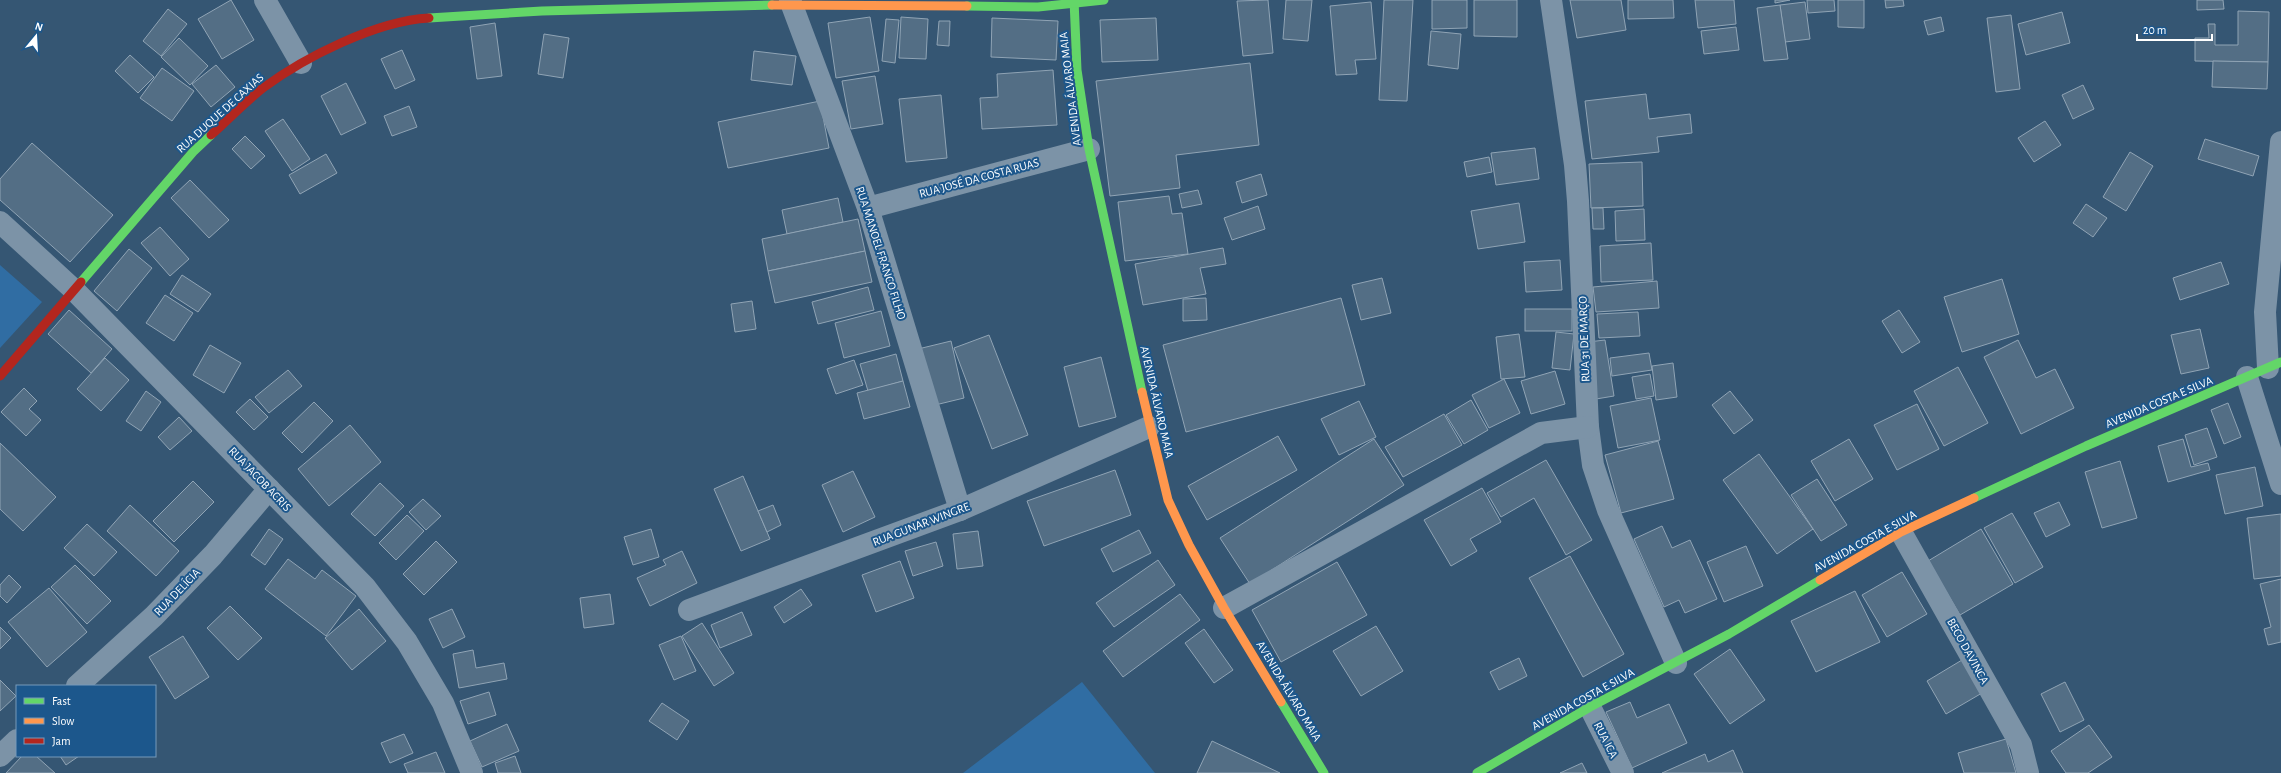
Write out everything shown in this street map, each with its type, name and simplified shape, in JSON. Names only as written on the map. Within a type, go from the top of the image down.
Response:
[{"type":"street","points":[[265,0],[300,63]]},
{"type":"street","name":"RUA DUQUE DE CAXIAS","points":[[0,376],[73,289],[193,152],[262,89],[300,63],[380,27],[424,18],[542,11],[790,2],[1038,7],[1074,1],[1104,0]]},
{"type":"street","name":"RUA 31 DE MARÇO","points":[[1551,0],[1576,179],[1588,427],[1593,465],[1608,510],[1676,663]]},
{"type":"street","name":"AVENIDA ÁLVARO MAIA","points":[[1074,1],[1077,70],[1089,149],[1149,427],[1168,500],[1189,545],[1224,608],[1324,773]]},
{"type":"street","name":"RUA MANOEL FRANCO FILHO","points":[[790,2],[868,208],[960,510]]},
{"type":"street","points":[[2275,365],[2265,312],[2281,142]]},
{"type":"street","name":"RUA JOSÉ DA COSTA RUAS","points":[[868,208],[1089,149]]},
{"type":"street","name":"RUA JACOB ACRIS","points":[[0,222],[73,289],[366,587],[407,642],[443,703],[472,773]]},
{"type":"street","name":"AVENIDA COSTA E SILVA","points":[[1477,773],[1590,707],[1729,634],[1901,532],[2086,446],[2275,365]]},
{"type":"street","points":[[2247,377],[2281,484]]},
{"type":"street","name":"RUA GUNAR WINGRE","points":[[689,610],[960,510],[1149,427]]},
{"type":"street","points":[[1224,608],[1542,433],[1588,427]]},
{"type":"street","name":"RUA DELÍCIA","points":[[78,685],[154,616],[213,555],[269,489]]},
{"type":"street","name":"BECO DAVINCA","points":[[1901,532],[2021,745],[2028,773]]},
{"type":"street","name":"RUA ICA","points":[[1590,707],[1623,773]]},
{"type":"street","points":[[0,756],[16,741]]},
{"type":"shaded area","points":[[0,265],[42,302],[0,348]]},
{"type":"shaded area","points":[[1082,682],[1155,773],[963,773]]},
{"type":"building","points":[[231,0],[254,40],[222,59],[198,19]]},
{"type":"building","points":[[1268,0],[1273,53],[1243,56],[1237,1]]},
{"type":"building","points":[[1286,0],[1312,0],[1308,41],[1283,39]]},
{"type":"building","points":[[1384,0],[1413,0],[1407,101],[1379,100]]},
{"type":"building","points":[[1432,0],[1467,0],[1467,28],[1432,29]]},
{"type":"building","points":[[1474,0],[1517,0],[1517,37],[1474,36]]},
{"type":"building","points":[[1570,0],[1621,0],[1626,30],[1577,38]]},
{"type":"building","points":[[1628,0],[1673,0],[1674,18],[1628,19]]},
{"type":"building","points":[[1695,0],[1734,0],[1736,24],[1698,28]]},
{"type":"building","points":[[1775,0],[1790,0],[1775,3]]},
{"type":"building","points":[[1807,0],[1834,0],[1835,11],[1808,13]]},
{"type":"building","points":[[1838,0],[1864,0],[1864,28],[1838,27]]},
{"type":"building","points":[[1885,0],[1903,0],[1904,6],[1886,8]]},
{"type":"building","points":[[2197,0],[2223,0],[2224,9],[2197,10]]},
{"type":"building","points":[[1371,2],[1376,59],[1355,60],[1357,74],[1336,75],[1330,6]]},
{"type":"building","points":[[1805,2],[1810,39],[1785,42],[1780,5]]},
{"type":"building","points":[[1780,5],[1788,59],[1764,61],[1757,8]]},
{"type":"building","points":[[168,9],[187,24],[161,56],[143,41]]},
{"type":"building","points":[[2238,11],[2269,12],[2268,62],[2195,61],[2195,38],[2209,38],[2208,24],[2215,24],[2215,45],[2238,45]]},
{"type":"building","points":[[2062,12],[2070,43],[2026,55],[2018,24]]},
{"type":"building","points":[[2011,15],[2020,89],[1996,92],[1987,18]]},
{"type":"building","points":[[870,17],[879,71],[836,78],[828,23]]},
{"type":"building","points":[[901,17],[928,19],[926,59],[899,58]]},
{"type":"building","points":[[1941,17],[1944,31],[1928,35],[1924,21]]},
{"type":"building","points":[[992,18],[1058,21],[1056,60],[991,57]]},
{"type":"building","points":[[1156,18],[1158,60],[1102,62],[1100,20]]},
{"type":"building","points":[[886,19],[899,20],[895,63],[882,61]]},
{"type":"building","points":[[939,21],[950,21],[949,46],[937,45]]},
{"type":"building","points":[[495,23],[502,76],[477,79],[470,27]]},
{"type":"building","points":[[1736,27],[1739,50],[1704,54],[1701,31]]},
{"type":"building","points":[[1431,31],[1461,34],[1458,69],[1428,65]]},
{"type":"building","points":[[544,34],[569,38],[563,78],[538,74]]},
{"type":"building","points":[[179,38],[208,66],[190,85],[161,57]]},
{"type":"building","points":[[402,50],[415,80],[395,89],[381,59]]},
{"type":"building","points":[[754,51],[796,56],[792,85],[751,80]]},
{"type":"building","points":[[130,55],[154,77],[138,93],[115,71]]},
{"type":"building","points":[[2213,61],[2268,62],[2267,89],[2212,87]]},
{"type":"building","points":[[1250,63],[1259,145],[1176,155],[1180,188],[1110,196],[1096,81]]},
{"type":"building","points":[[216,65],[235,87],[211,107],[192,84]]},
{"type":"building","points":[[162,68],[194,91],[172,121],[140,98]]},
{"type":"building","points":[[1053,70],[1057,125],[982,129],[980,98],[998,97],[997,74]]},
{"type":"building","points":[[875,76],[883,124],[851,129],[842,81]]},
{"type":"building","points":[[346,83],[366,123],[341,135],[321,96]]},
{"type":"building","points":[[2083,85],[2094,109],[2073,119],[2062,95]]},
{"type":"building","points":[[1646,94],[1649,119],[1690,114],[1692,133],[1657,137],[1659,152],[1592,159],[1585,101]]},
{"type":"building","points":[[941,95],[947,158],[906,162],[899,99]]},
{"type":"building","points":[[820,101],[829,148],[728,168],[718,122]]},
{"type":"building","points":[[409,106],[417,127],[392,136],[384,116]]},
{"type":"building","points":[[283,119],[310,159],[292,171],[265,131]]},
{"type":"building","points":[[2045,121],[2061,145],[2034,162],[2018,138]]},
{"type":"building","points":[[245,136],[265,156],[251,169],[232,149]]},
{"type":"building","points":[[2205,139],[2259,156],[2253,176],[2198,159]]},
{"type":"building","points":[[32,143],[113,215],[70,262],[0,200],[0,179]]},
{"type":"building","points":[[1535,148],[1539,179],[1496,185],[1491,153]]},
{"type":"building","points":[[2130,152],[2153,166],[2126,211],[2103,197]]},
{"type":"building","points":[[326,154],[337,173],[300,194],[289,175]]},
{"type":"building","points":[[1489,157],[1492,172],[1467,177],[1464,162]]},
{"type":"building","points":[[1642,162],[1643,206],[1591,208],[1589,164]]},
{"type":"building","points":[[1261,174],[1267,195],[1242,203],[1236,182]]},
{"type":"building","points":[[190,180],[229,220],[209,238],[171,198]]},
{"type":"building","points":[[1198,190],[1202,204],[1182,208],[1179,194]]},
{"type":"building","points":[[1169,196],[1172,214],[1182,213],[1188,254],[1125,261],[1118,202]]},
{"type":"building","points":[[838,198],[843,222],[787,234],[782,210]]},
{"type":"building","points":[[1519,203],[1525,242],[1478,249],[1471,211]]},
{"type":"building","points":[[2086,204],[2107,218],[2093,237],[2073,223]]},
{"type":"building","points":[[1258,206],[1265,229],[1232,240],[1224,218]]},
{"type":"building","points":[[1592,208],[1603,208],[1604,229],[1593,229]]},
{"type":"building","points":[[1644,209],[1645,240],[1616,241],[1615,211]]},
{"type":"building","points":[[858,219],[865,251],[768,271],[762,239]]},
{"type":"building","points":[[160,227],[189,259],[170,276],[141,243]]},
{"type":"building","points":[[1651,243],[1653,280],[1601,282],[1600,246]]},
{"type":"building","points":[[1223,248],[1226,264],[1200,268],[1206,294],[1143,305],[1135,264]]},
{"type":"building","points":[[129,249],[152,268],[117,311],[94,291]]},
{"type":"building","points":[[865,251],[872,282],[775,303],[768,271]]},
{"type":"building","points":[[1560,260],[1562,290],[1526,292],[1524,262]]},
{"type":"building","points":[[2221,262],[2229,284],[2180,300],[2173,278]]},
{"type":"building","points":[[182,275],[211,294],[198,312],[170,294]]},
{"type":"building","points":[[1382,278],[1391,313],[1361,320],[1352,285]]},
{"type":"building","points":[[2002,279],[2019,334],[1962,352],[1944,297]]},
{"type":"building","points":[[1657,281],[1659,308],[1596,312],[1593,287]]},
{"type":"building","points":[[868,287],[874,310],[818,324],[812,302]]},
{"type":"building","points":[[165,295],[193,313],[174,341],[146,323]]},
{"type":"building","points":[[1206,298],[1207,320],[1183,321],[1183,299]]},
{"type":"building","points":[[1341,298],[1365,385],[1186,432],[1163,345]]},
{"type":"building","points":[[752,301],[756,329],[735,332],[731,304]]},
{"type":"building","points":[[1525,309],[1572,309],[1572,331],[1525,331]]},
{"type":"building","points":[[69,310],[112,349],[91,373],[48,334]]},
{"type":"building","points":[[1899,310],[1920,342],[1902,353],[1882,321]]},
{"type":"building","points":[[881,311],[890,346],[844,358],[835,323]]},
{"type":"building","points":[[1638,312],[1640,336],[1599,338],[1597,314]]},
{"type":"building","points":[[2200,329],[2209,368],[2181,374],[2171,335]]},
{"type":"building","points":[[1556,332],[1574,334],[1570,370],[1552,368]]},
{"type":"building","points":[[1519,334],[1525,377],[1501,379],[1496,337]]},
{"type":"building","points":[[989,335],[1028,435],[992,449],[954,348]]},
{"type":"building","points":[[1605,340],[1614,396],[1596,399],[1588,342]]},
{"type":"building","points":[[2018,340],[2036,378],[2055,369],[2074,408],[2021,434],[1984,357]]},
{"type":"building","points":[[951,341],[964,398],[931,406],[918,349]]},
{"type":"building","points":[[210,345],[241,363],[224,393],[193,375]]},
{"type":"building","points":[[1649,353],[1652,370],[1612,376],[1610,358]]},
{"type":"building","points":[[896,354],[903,381],[868,391],[860,364]]},
{"type":"building","points":[[1101,357],[1116,417],[1079,427],[1064,367]]},
{"type":"building","points":[[105,358],[129,380],[101,411],[77,389]]},
{"type":"building","points":[[854,360],[863,385],[836,394],[827,369]]},
{"type":"building","points":[[1673,363],[1677,397],[1656,400],[1652,366]]},
{"type":"building","points":[[1958,367],[1988,423],[1944,446],[1914,391]]},
{"type":"building","points":[[288,370],[302,386],[269,413],[255,397]]},
{"type":"building","points":[[1555,371],[1565,404],[1531,414],[1521,381]]},
{"type":"building","points":[[1650,374],[1654,396],[1636,399],[1632,377]]},
{"type":"building","points":[[1504,379],[1520,413],[1489,428],[1472,395]]},
{"type":"building","points":[[903,381],[910,407],[864,419],[857,393]]},
{"type":"building","points":[[24,388],[37,401],[29,409],[41,420],[26,436],[1,412]]},
{"type":"building","points":[[146,391],[161,402],[141,431],[126,421]]},
{"type":"building","points":[[1730,391],[1753,420],[1734,434],[1712,405]]},
{"type":"building","points":[[1651,398],[1660,440],[1618,448],[1610,406]]},
{"type":"building","points":[[250,399],[268,417],[254,430],[236,412]]},
{"type":"building","points":[[1471,400],[1488,430],[1464,444],[1446,415]]},
{"type":"building","points":[[1359,401],[1376,437],[1339,455],[1321,419]]},
{"type":"building","points":[[314,402],[333,421],[302,453],[282,433]]},
{"type":"building","points":[[2228,403],[2241,437],[2224,444],[2211,410]]},
{"type":"building","points":[[1917,404],[1939,449],[1897,470],[1874,425]]},
{"type":"building","points":[[1444,414],[1462,445],[1403,477],[1385,447]]},
{"type":"building","points":[[179,417],[192,431],[170,450],[158,437]]},
{"type":"building","points":[[350,425],[381,462],[329,506],[298,469]]},
{"type":"building","points":[[2207,428],[2217,457],[2194,465],[2185,435]]},
{"type":"building","points":[[1278,436],[1297,470],[1207,520],[1188,486]]},
{"type":"building","points":[[1374,439],[1404,485],[1250,584],[1220,538]]},
{"type":"building","points":[[1849,439],[1873,479],[1835,501],[1811,461]]},
{"type":"building","points":[[2183,439],[2191,467],[2208,463],[2210,470],[2168,482],[2158,446]]},
{"type":"building","points":[[1658,441],[1674,499],[1621,513],[1605,455]]},
{"type":"building","points":[[0,443],[56,497],[23,531],[0,509]]},
{"type":"building","points":[[1759,454],[1813,529],[1777,554],[1723,480]]},
{"type":"building","points":[[1546,460],[1592,540],[1566,555],[1534,498],[1501,517],[1487,493]]},
{"type":"building","points":[[2120,461],[2137,518],[2102,528],[2085,472]]},
{"type":"building","points":[[2255,467],[2263,506],[2225,514],[2216,475]]},
{"type":"building","points":[[1115,470],[1131,515],[1044,546],[1027,501]]},
{"type":"building","points":[[853,471],[875,517],[843,532],[822,485]]},
{"type":"building","points":[[743,476],[770,539],[741,551],[714,489]]},
{"type":"building","points":[[1817,479],[1847,525],[1821,541],[1791,495]]},
{"type":"building","points":[[193,481],[214,502],[174,542],[153,521]]},
{"type":"building","points":[[380,483],[404,506],[375,536],[351,514]]},
{"type":"building","points":[[1482,488],[1501,522],[1470,539],[1477,551],[1451,566],[1424,520]]},
{"type":"building","points":[[423,499],[441,516],[426,530],[409,512]]},
{"type":"building","points":[[2059,502],[2070,525],[2046,537],[2034,513]]},
{"type":"building","points":[[130,505],[179,551],[156,576],[107,531]]},
{"type":"building","points":[[773,505],[781,525],[767,532],[758,511]]},
{"type":"building","points":[[2012,513],[2043,567],[2015,583],[1984,528]]},
{"type":"building","points":[[2281,514],[2281,576],[2254,579],[2247,518]]},
{"type":"building","points":[[407,515],[424,531],[396,560],[379,543]]},
{"type":"building","points":[[87,524],[117,552],[94,576],[64,548]]},
{"type":"building","points":[[1662,526],[1672,548],[1690,540],[1717,599],[1685,613],[1679,600],[1664,607],[1634,539]]},
{"type":"building","points":[[269,529],[283,539],[265,565],[251,555]]},
{"type":"building","points":[[651,529],[659,557],[633,565],[624,537]]},
{"type":"building","points":[[1981,529],[2013,584],[1960,615],[1928,561]]},
{"type":"building","points":[[1139,530],[1151,553],[1113,572],[1101,549]]},
{"type":"building","points":[[978,531],[983,566],[957,569],[953,534]]},
{"type":"building","points":[[436,541],[457,562],[424,595],[403,574]]},
{"type":"building","points":[[936,542],[943,566],[913,576],[905,551]]},
{"type":"building","points":[[1746,546],[1763,586],[1724,602],[1707,562]]},
{"type":"building","points":[[682,551],[697,583],[650,606],[637,578],[666,565],[663,560]]},
{"type":"building","points":[[1570,556],[1624,654],[1583,677],[1529,578]]},
{"type":"building","points":[[288,559],[315,579],[322,570],[356,596],[326,636],[265,589]]},
{"type":"building","points":[[1158,560],[1175,585],[1114,627],[1096,603]]},
{"type":"building","points":[[900,561],[914,598],[876,612],[862,575]]},
{"type":"building","points":[[1337,562],[1367,615],[1281,662],[1252,610]]},
{"type":"building","points":[[75,565],[111,601],[87,624],[51,587]]},
{"type":"building","points":[[1902,572],[1927,614],[1887,637],[1862,595]]},
{"type":"building","points":[[9,575],[21,587],[7,603],[0,596],[0,585]]},
{"type":"building","points":[[2281,579],[2281,642],[2268,645],[2264,629],[2271,627],[2260,584]]},
{"type":"building","points":[[49,588],[87,632],[47,667],[8,622]]},
{"type":"building","points":[[801,589],[812,605],[784,623],[774,607]]},
{"type":"building","points":[[1855,591],[1880,642],[1816,672],[1791,621]]},
{"type":"building","points":[[610,594],[614,624],[584,628],[580,598]]},
{"type":"building","points":[[1180,594],[1200,620],[1123,677],[1103,651]]},
{"type":"building","points":[[230,606],[262,638],[238,660],[207,628]]},
{"type":"building","points":[[359,609],[386,641],[352,670],[325,638]]},
{"type":"building","points":[[452,609],[465,637],[443,648],[429,619]]},
{"type":"building","points":[[742,612],[752,635],[720,648],[711,625]]},
{"type":"building","points":[[702,623],[734,673],[714,686],[682,636]]},
{"type":"building","points":[[1376,626],[1403,671],[1361,696],[1333,651]]},
{"type":"building","points":[[0,627],[11,638],[0,649]]},
{"type":"building","points":[[1204,629],[1233,670],[1214,683],[1185,643]]},
{"type":"building","points":[[183,636],[209,677],[175,699],[149,657]]},
{"type":"building","points":[[681,636],[696,671],[674,680],[659,645]]},
{"type":"building","points":[[1730,649],[1765,700],[1730,724],[1694,674]]},
{"type":"building","points":[[473,650],[476,668],[504,663],[507,679],[459,688],[453,654]]},
{"type":"building","points":[[1519,658],[1527,676],[1499,690],[1490,672]]},
{"type":"building","points":[[1962,660],[1982,693],[1946,714],[1927,681]]},
{"type":"building","points":[[0,680],[16,696],[0,711]]},
{"type":"building","points":[[2065,682],[2084,720],[2060,732],[2041,694]]},
{"type":"building","points":[[489,692],[496,715],[468,724],[460,701]]},
{"type":"building","points":[[1630,702],[1637,718],[1669,704],[1687,743],[1632,768],[1606,712]]},
{"type":"building","points":[[662,703],[689,721],[677,740],[649,721]]},
{"type":"building","points":[[507,724],[519,751],[482,767],[470,741]]},
{"type":"building","points":[[2089,725],[2112,757],[2088,773],[2066,773],[2051,751]]},
{"type":"building","points":[[404,734],[413,753],[390,763],[381,743]]},
{"type":"building","points":[[2006,739],[2016,773],[1964,773],[1958,753]]},
{"type":"building","points":[[1212,741],[1280,773],[1197,773]]},
{"type":"building","points":[[1733,750],[1743,773],[1662,773],[1705,754],[1708,762]]},
{"type":"building","points":[[436,752],[445,773],[408,773],[404,764]]},
{"type":"building","points":[[515,756],[521,773],[498,773],[495,763]]},
{"type":"building","points":[[21,757],[37,757],[55,773],[6,773]]},
{"type":"building","points":[[61,757],[78,757],[66,765]]},
{"type":"building","points":[[1582,763],[1587,773],[1560,773]]},
{"type":"traffic: fast","points":[[1074,0],[1077,70],[1089,149],[1142,392]]},
{"type":"traffic: fast","points":[[967,6],[1038,7],[1104,0]]},
{"type":"traffic: fast","points":[[429,18],[542,11],[772,5]]},
{"type":"traffic: fast","points":[[81,282],[193,152],[211,135]]},
{"type":"traffic: fast","points":[[1974,498],[2086,446],[2281,362]]},
{"type":"traffic: fast","points":[[1477,773],[1590,707],[1729,634],[1820,580]]},
{"type":"traffic: fast","points":[[1281,702],[1324,773]]},
{"type":"traffic: slow","points":[[772,5],[967,6]]},
{"type":"traffic: slow","points":[[1142,392],[1168,500],[1189,545],[1224,608],[1281,702]]},
{"type":"traffic: slow","points":[[1820,580],[1901,532],[1974,498]]},
{"type":"traffic: jam","points":[[211,135],[263,88],[299,64],[342,42],[364,33],[408,21],[429,18]]},
{"type":"traffic: jam","points":[[0,376],[81,282]]}]
